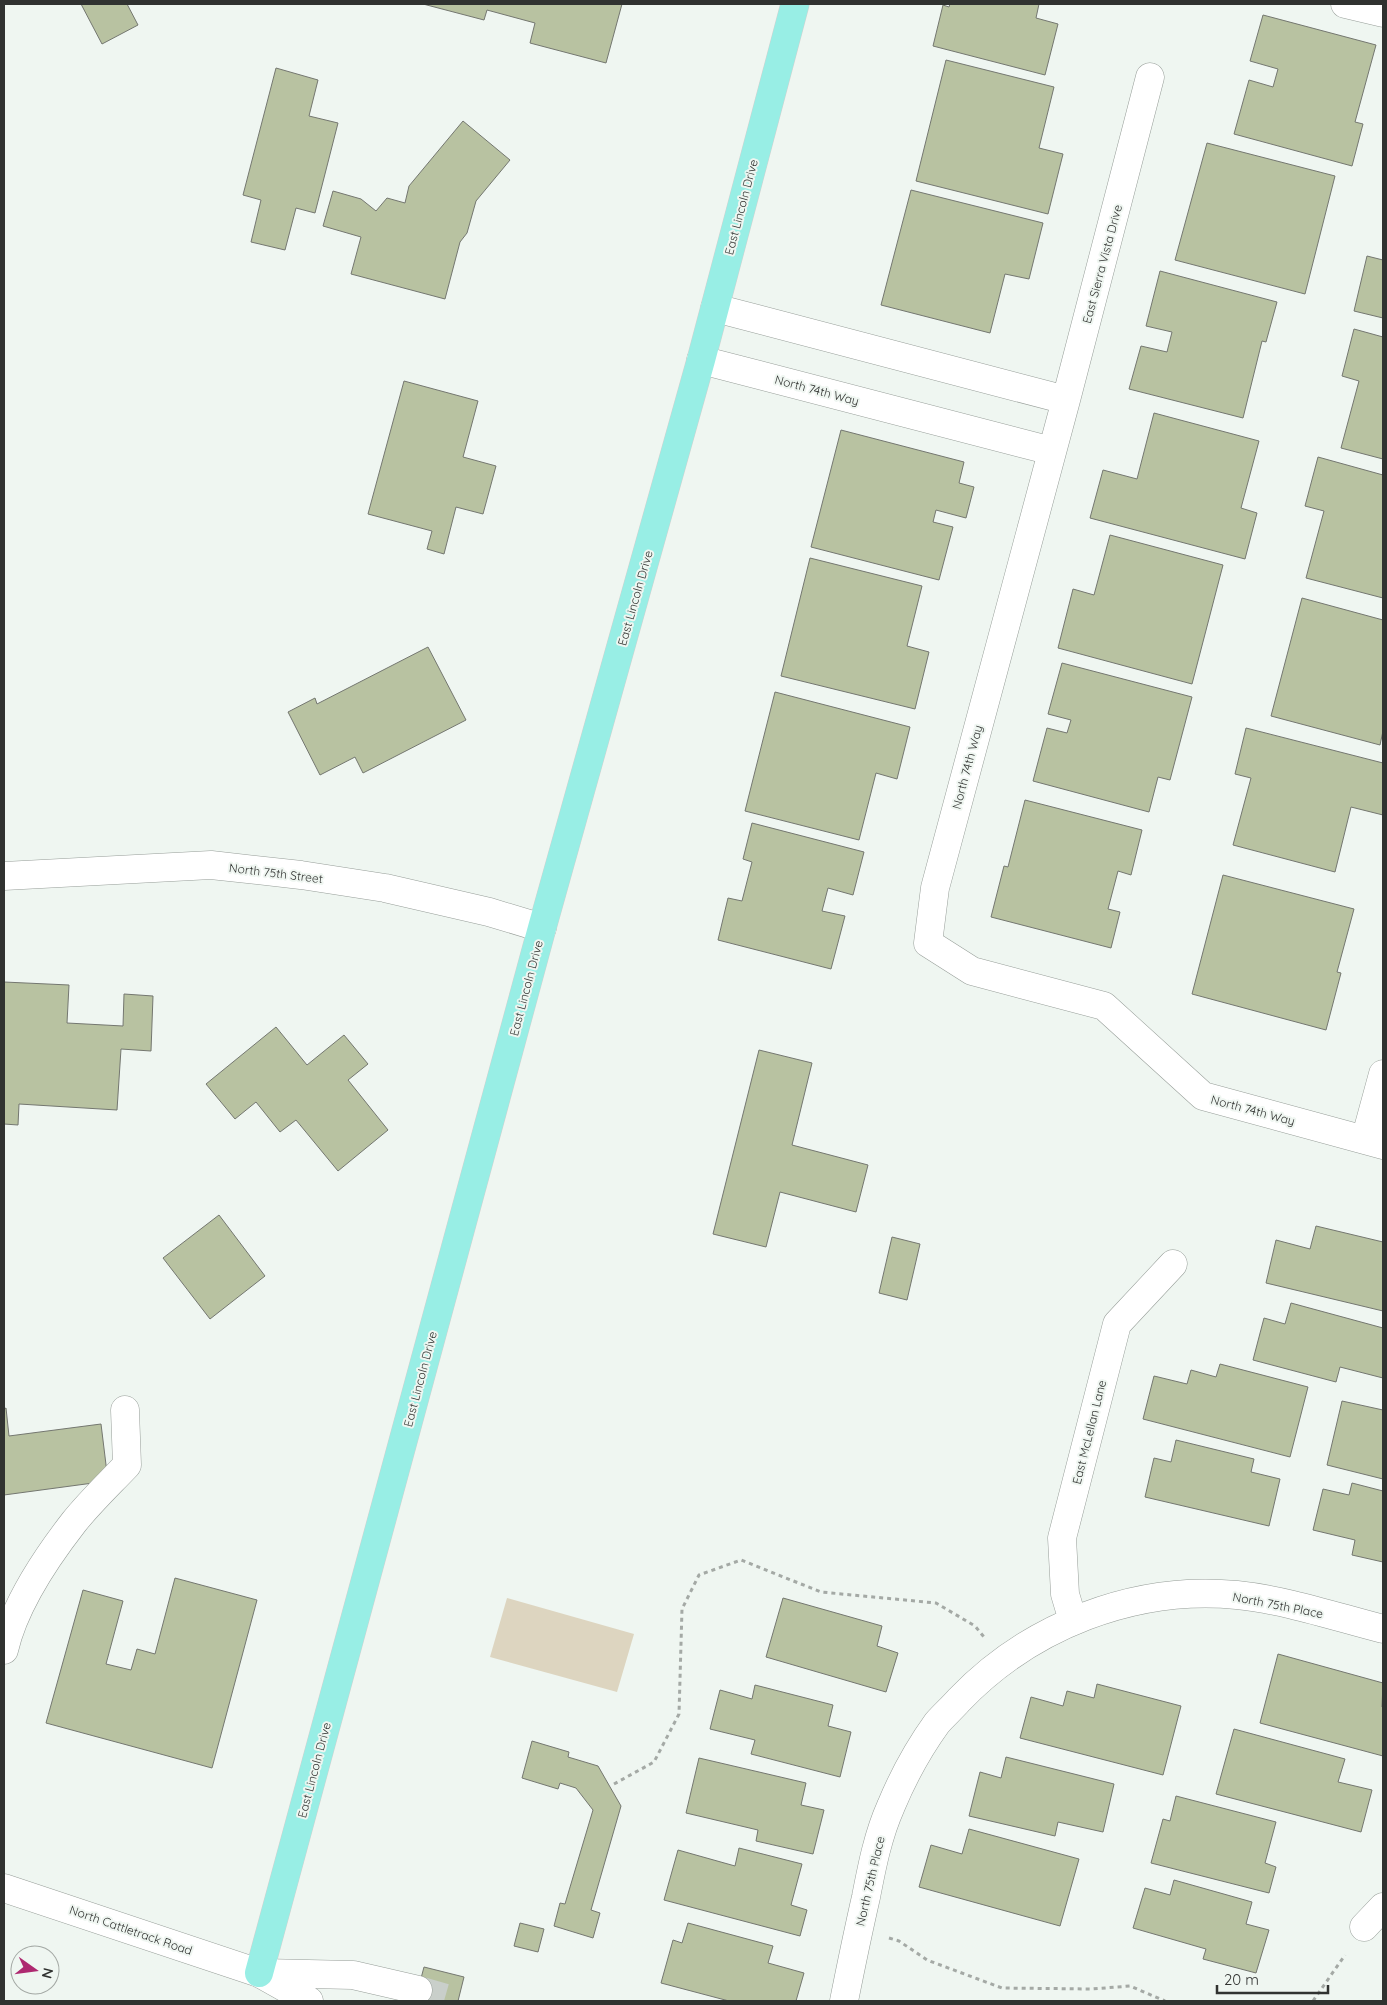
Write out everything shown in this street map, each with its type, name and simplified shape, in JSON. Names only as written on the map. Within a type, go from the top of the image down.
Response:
[{"type":"main road","name":"East Lincoln Drive","points":[[258,1973],[542,928],[702,360],[795,4]]},
{"type":"street","points":[[1345,4],[1383,13]]},
{"type":"street","name":"East Sierra Vista Drive","points":[[1052,451],[1150,77]]},
{"type":"street","points":[[715,308],[1066,400]]},
{"type":"street","name":"North 74th Way","points":[[702,360],[1052,451],[935,888],[928,943],[972,971],[1104,1006],[1203,1096],[1374,1143]]},
{"type":"street","name":"North 75th Street","points":[[4,876],[211,865],[301,875],[385,888],[489,912],[542,928]]},
{"type":"street","points":[[1374,1143],[1383,1074]]},
{"type":"street","name":"East McLellan Lane","points":[[1073,1621],[1065,1594],[1062,1538],[1117,1324],[1173,1264]]},
{"type":"street","points":[[4,1650],[8,1633],[34,1580],[74,1522],[127,1465],[125,1410]]},
{"type":"street","name":"North 75th Place","points":[[844,2001],[875,1852],[890,1807],[906,1774],[938,1723],[974,1685],[1002,1661],[1051,1630],[1073,1621],[1120,1604],[1166,1595],[1238,1595],[1279,1602],[1383,1629]]},
{"type":"street","name":"North Cattletrack Road","points":[[4,1888],[258,1973],[309,2001]]},
{"type":"street","points":[[1364,1927],[1383,1907]]},
{"type":"street","name":"North Cattletrack Road","points":[[258,1973],[353,1975],[418,1990]]},
{"type":"path","points":[[614,1784],[654,1762],[679,1714],[682,1609],[699,1575],[741,1560],[821,1592],[936,1603],[975,1626],[1002,1661]]},
{"type":"path","points":[[1313,2001],[1364,1927]]},
{"type":"path","points":[[859,1930],[899,1941],[927,1960],[1002,1988],[1092,1989],[1130,1986],[1164,2001]]},
{"type":"shaded area","points":[[507,1598],[634,1634],[617,1692],[490,1657]]},
{"type":"building","points":[[81,4],[127,4],[138,25],[102,44]]},
{"type":"building","points":[[423,4],[622,4],[606,63],[530,43],[535,23],[487,10],[484,20]]},
{"type":"building","points":[[950,4],[1039,4],[1036,18],[1058,24],[1045,75],[933,46],[943,5],[949,7]]},
{"type":"building","points":[[1263,15],[1376,45],[1355,122],[1363,124],[1352,166],[1234,134],[1249,80],[1273,87],[1278,69],[1250,61]]},
{"type":"building","points":[[946,60],[1054,87],[1039,148],[1063,154],[1048,214],[916,181]]},
{"type":"building","points":[[276,68],[318,80],[309,116],[338,123],[315,213],[296,208],[285,250],[251,242],[261,200],[243,195]]},
{"type":"building","points":[[463,121],[510,160],[476,201],[467,233],[460,242],[445,299],[351,274],[361,237],[323,226],[333,191],[361,199],[376,211],[387,198],[405,203],[409,186]]},
{"type":"building","points":[[1207,143],[1335,176],[1305,294],[1175,260]]},
{"type":"building","points":[[911,190],[1043,223],[1029,279],[1005,274],[990,333],[881,305]]},
{"type":"building","points":[[1367,256],[1383,260],[1383,318],[1354,311]]},
{"type":"building","points":[[1160,271],[1277,302],[1266,342],[1262,341],[1243,418],[1129,389],[1141,346],[1167,352],[1172,332],[1146,326]]},
{"type":"building","points":[[1354,329],[1383,337],[1383,459],[1341,448],[1359,381],[1342,376]]},
{"type":"building","points":[[404,381],[478,401],[463,457],[496,466],[483,514],[456,507],[444,554],[427,549],[432,531],[368,514]]},
{"type":"building","points":[[1154,413],[1259,441],[1241,508],[1257,513],[1245,559],[1090,518],[1103,470],[1137,479]]},
{"type":"building","points":[[841,430],[964,462],[959,483],[974,487],[966,518],[936,510],[933,522],[953,527],[939,580],[811,547]]},
{"type":"building","points":[[1318,457],[1383,475],[1383,598],[1306,578],[1324,511],[1305,506]]},
{"type":"building","points":[[1110,535],[1223,565],[1192,684],[1058,648],[1073,589],[1094,595]]},
{"type":"building","points":[[810,558],[922,586],[907,646],[929,652],[915,709],[781,676]]},
{"type":"building","points":[[1302,598],[1383,620],[1383,731],[1380,745],[1271,716]]},
{"type":"building","points":[[428,647],[466,720],[363,773],[355,757],[320,775],[288,712],[315,698],[317,704]]},
{"type":"building","points":[[1062,663],[1192,697],[1170,780],[1158,777],[1149,812],[1033,781],[1047,728],[1067,733],[1071,720],[1048,714]]},
{"type":"building","points":[[775,692],[910,727],[897,779],[876,773],[859,840],[745,811]]},
{"type":"building","points":[[1246,728],[1383,763],[1383,815],[1351,807],[1335,872],[1233,845],[1251,778],[1235,774]]},
{"type":"building","points":[[1025,800],[1142,830],[1131,875],[1118,871],[1108,909],[1120,912],[1111,948],[991,917],[1004,866],[1008,867]]},
{"type":"building","points":[[752,823],[864,852],[853,895],[828,888],[822,911],[845,916],[831,969],[718,940],[728,898],[742,901],[752,862],[743,859]]},
{"type":"building","points":[[1223,875],[1354,909],[1337,972],[1341,973],[1326,1030],[1192,994]]},
{"type":"building","points":[[4,982],[69,985],[67,1023],[123,1026],[124,994],[153,996],[151,1051],[121,1049],[117,1110],[19,1104],[18,1125],[4,1124]]},
{"type":"building","points":[[276,1027],[307,1065],[344,1035],[368,1064],[348,1080],[388,1130],[338,1171],[296,1120],[280,1132],[256,1102],[235,1119],[206,1084]]},
{"type":"building","points":[[759,1050],[812,1063],[792,1145],[868,1165],[856,1212],[780,1192],[766,1247],[713,1234]]},
{"type":"building","points":[[219,1215],[265,1276],[210,1319],[163,1258]]},
{"type":"building","points":[[1316,1226],[1383,1242],[1383,1311],[1266,1283],[1276,1240],[1310,1249]]},
{"type":"building","points":[[892,1237],[920,1244],[907,1300],[879,1293]]},
{"type":"building","points":[[1291,1303],[1383,1328],[1383,1378],[1340,1367],[1336,1382],[1253,1360],[1264,1318],[1285,1324]]},
{"type":"building","points":[[1220,1364],[1308,1387],[1290,1457],[1143,1419],[1154,1376],[1187,1384],[1191,1370],[1216,1377]]},
{"type":"building","points":[[1342,1401],[1383,1410],[1383,1479],[1327,1465]]},
{"type":"building","points":[[6,1408],[9,1436],[101,1424],[108,1481],[4,1495],[4,1409]]},
{"type":"building","points":[[1176,1440],[1254,1459],[1251,1472],[1280,1479],[1269,1526],[1145,1497],[1154,1458],[1171,1462]]},
{"type":"building","points":[[1352,1483],[1383,1491],[1383,1562],[1352,1555],[1355,1540],[1313,1530],[1323,1489],[1349,1495]]},
{"type":"building","points":[[175,1578],[257,1600],[212,1768],[46,1723],[83,1590],[123,1601],[106,1664],[131,1670],[137,1649],[155,1654]]},
{"type":"building","points":[[783,1598],[882,1626],[877,1646],[898,1653],[886,1692],[766,1657]]},
{"type":"building","points":[[1278,1654],[1383,1683],[1383,1756],[1260,1723]]},
{"type":"building","points":[[1097,1684],[1181,1706],[1163,1775],[1020,1738],[1031,1697],[1063,1706],[1067,1691],[1094,1698]]},
{"type":"building","points":[[755,1685],[833,1705],[828,1726],[851,1732],[840,1777],[751,1754],[755,1740],[710,1729],[720,1690],[752,1699]]},
{"type":"building","points":[[1234,1729],[1345,1759],[1338,1782],[1372,1790],[1361,1832],[1216,1794]]},
{"type":"building","points":[[532,1741],[569,1752],[568,1757],[598,1766],[621,1806],[591,1910],[600,1913],[593,1938],[554,1926],[560,1903],[565,1904],[593,1810],[576,1788],[560,1783],[558,1789],[522,1778]]},
{"type":"building","points":[[1006,1757],[1114,1784],[1103,1832],[1058,1822],[1055,1836],[969,1816],[980,1772],[1001,1778]]},
{"type":"building","points":[[699,1758],[806,1783],[801,1805],[824,1810],[813,1854],[756,1841],[758,1830],[686,1813]]},
{"type":"building","points":[[1176,1796],[1276,1822],[1265,1863],[1276,1867],[1269,1893],[1151,1863],[1163,1819],[1170,1821]]},
{"type":"building","points":[[969,1829],[1079,1859],[1060,1926],[919,1887],[931,1845],[962,1854]]},
{"type":"building","points":[[739,1848],[802,1864],[791,1905],[807,1910],[800,1936],[664,1900],[678,1850],[735,1866]]},
{"type":"building","points":[[1174,1880],[1252,1902],[1246,1924],[1269,1930],[1256,1973],[1203,1959],[1206,1949],[1133,1928],[1145,1888],[1170,1895]]},
{"type":"building","points":[[520,1923],[544,1929],[538,1952],[514,1946]]},
{"type":"building","points":[[688,1923],[773,1946],[768,1963],[804,1973],[796,2001],[729,2001],[661,1983],[673,1940],[682,1943]]},
{"type":"building","points":[[424,1967],[464,1977],[458,2001],[415,2001]]},
{"type":"tunnel","points":[[418,1990],[456,2001]]}]
